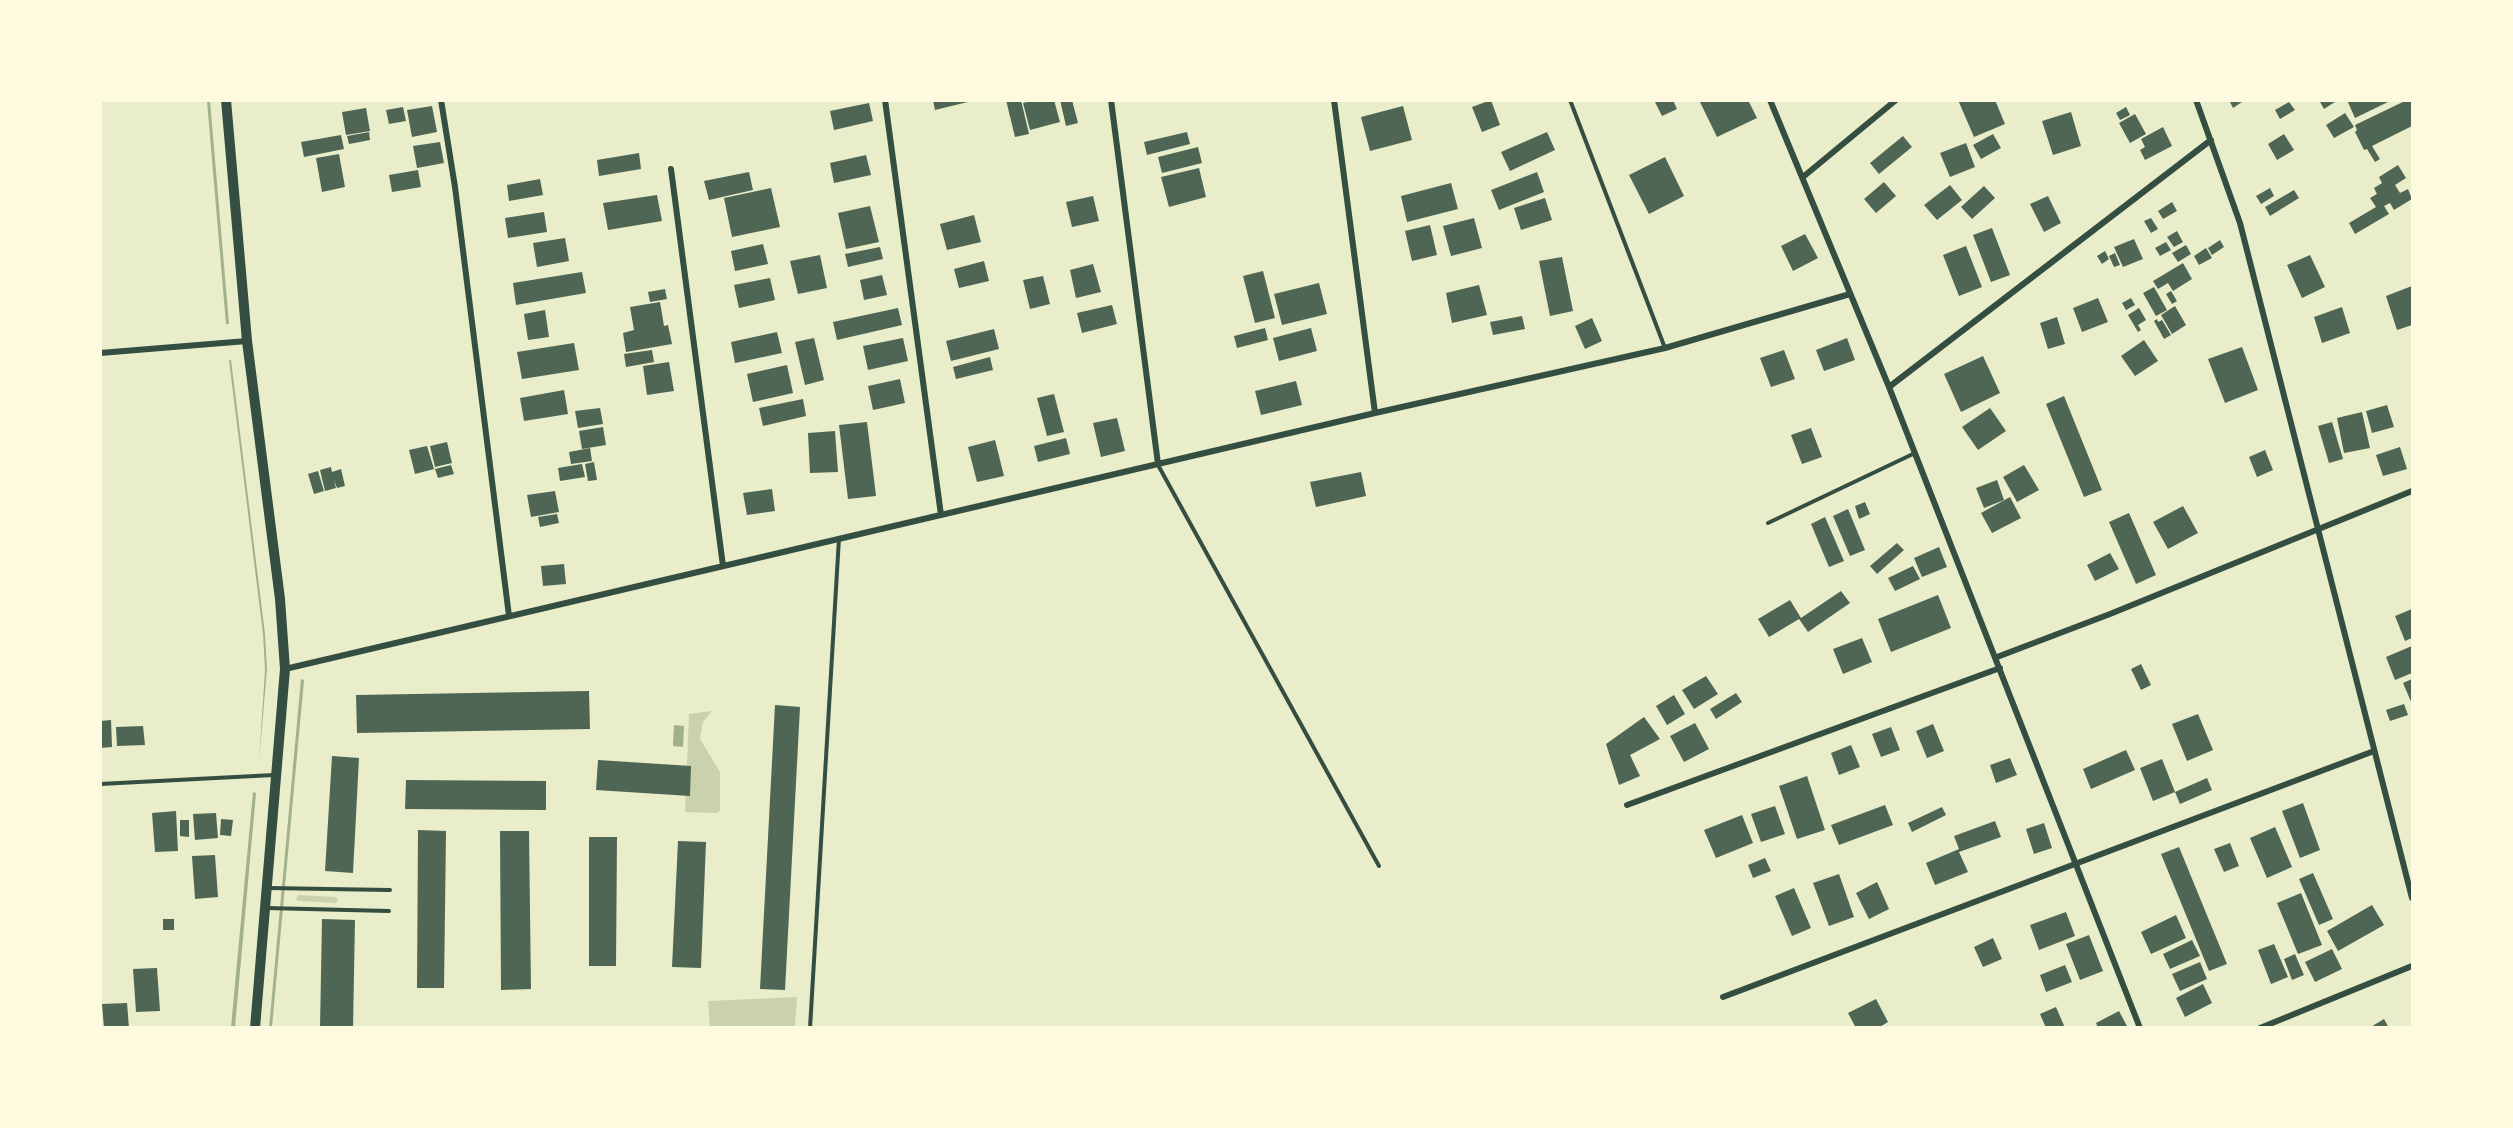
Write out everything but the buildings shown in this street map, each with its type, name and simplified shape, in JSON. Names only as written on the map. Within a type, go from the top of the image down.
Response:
[{"type":"street","points":[[226,100],[247,341],[280,599],[285,669],[278,775],[255,1028]]},
{"type":"street","points":[[441,100],[455,187],[508,616]]},
{"type":"street","points":[[885,100],[941,515]]},
{"type":"street","points":[[1111,100],[1158,464]]},
{"type":"street","points":[[1334,100],[1376,413]]},
{"type":"street","points":[[1770,100],[1889,387],[1997,657],[2140,1028]]},
{"type":"street","points":[[1803,177],[1896,100]]},
{"type":"street","points":[[2196,100],[2232,195],[2412,898]]},
{"type":"street","points":[[1889,387],[2211,140]]},
{"type":"street","points":[[671,169],[723,566]]},
{"type":"street","points":[[285,669],[1376,413],[1665,348],[1850,294]]},
{"type":"street","points":[[100,353],[247,341]]},
{"type":"street","points":[[1997,657],[2110,614],[2412,491]]},
{"type":"street","points":[[1627,805],[2000,668]]},
{"type":"street","points":[[1723,997],[2374,751]]},
{"type":"street","points":[[2260,1028],[2412,966]]},
{"type":"lane","points":[[1570,100],[1665,348]]},
{"type":"lane","points":[[1768,523],[1915,453]]},
{"type":"lane","points":[[1158,464],[1379,866]]},
{"type":"lane","points":[[810,1028],[839,538]]},
{"type":"lane","points":[[100,784],[278,775]]},
{"type":"lane","points":[[267,888],[390,890]]},
{"type":"lane","points":[[266,908],[389,911]]},
{"type":"shaded area","points":[[207,101],[210,101],[229,324],[226,324]]},
{"type":"shaded area","points":[[229,360],[231,360],[265,634],[267,669],[259,762],[265,670],[263,634]]},
{"type":"shaded area","points":[[301,679],[304,680],[272,1027],[269,1028]]},
{"type":"shaded area","points":[[712,711],[703,722],[700,739],[720,772],[720,811],[716,813],[685,812],[689,714]]},
{"type":"shaded area","points":[[674,725],[684,726],[683,747],[673,746]]},
{"type":"shaded area","points":[[253,792],[256,793],[235,1027],[231,1027]]},
{"type":"shaded area","points":[[298,895],[336,897],[338,901],[336,903],[298,901],[296,899]]},
{"type":"shaded area","points":[[797,997],[795,1027],[710,1027],[708,1001]]}]
